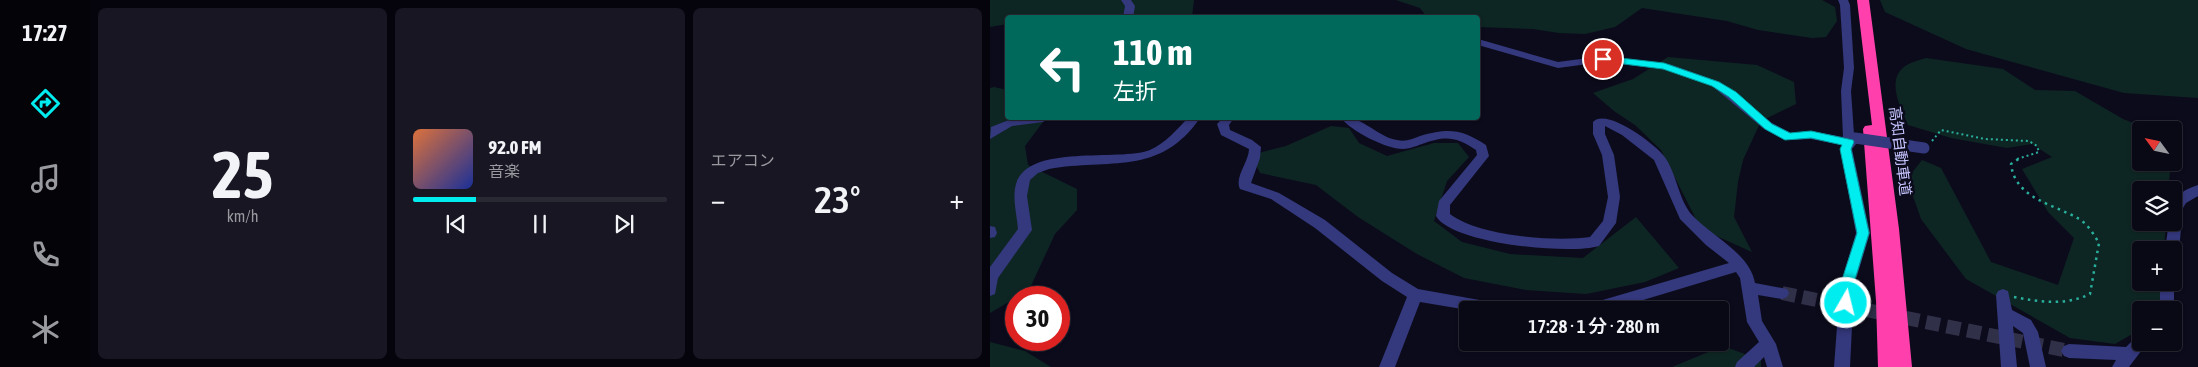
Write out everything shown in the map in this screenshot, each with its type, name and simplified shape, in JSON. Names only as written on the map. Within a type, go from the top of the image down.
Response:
[{"type":"highway","name":"高知自動車道","points":[[1855,0],[1870,117],[1885,301],[1887,367]]},
{"type":"highway","name":"高知自動車道","points":[[1863,0],[1899,294],[1903,367]]},
{"type":"street","points":[[1126,0],[1130,6],[1128,15]]},
{"type":"street","points":[[1842,367],[1847,286],[1863,233],[1846,149],[1852,140],[1846,91],[1849,68],[1845,5],[1843,0]]},
{"type":"street","points":[[1480,43],[1558,65],[1603,59],[1664,66],[1716,84],[1768,126],[1789,137],[1811,135],[1924,148]]},
{"type":"street","points":[[990,135],[999,126],[1010,122],[1026,120]]},
{"type":"street","points":[[990,290],[991,277],[1025,230],[1021,190],[1025,176],[1052,163],[1127,159],[1150,155],[1168,145],[1192,120]]},
{"type":"street","points":[[1227,120],[1224,124],[1225,132],[1256,147],[1256,158],[1245,179],[1244,186],[1275,196],[1320,224],[1387,277],[1415,295],[1459,303]]},
{"type":"street","points":[[1350,120],[1393,144],[1404,145],[1441,134],[1462,136],[1482,148],[1483,156],[1444,204],[1443,216],[1456,226],[1495,237],[1570,245],[1594,242],[1609,223],[1614,197],[1608,155],[1599,134],[1599,122],[1608,122],[1626,132],[1659,158],[1685,216],[1740,265],[1747,277],[1755,322],[1768,344],[1775,367]]},
{"type":"street","points":[[2173,241],[2177,208],[2181,200],[2188,194],[2198,190]]},
{"type":"street","points":[[1619,301],[1740,265]]},
{"type":"street","points":[[1748,288],[1782,293]]},
{"type":"street","points":[[1387,367],[1415,295]]},
{"type":"street","points":[[2003,295],[2010,367]]},
{"type":"street","points":[[2005,314],[2026,325],[2030,332],[2038,367]]},
{"type":"street","points":[[1743,367],[1768,344]]},
{"type":"street","points":[[2069,351],[2124,360]]},
{"type":"path","points":[[1924,148],[1929,146],[1933,137],[1941,130],[1985,139],[2029,141],[2037,146],[2039,152],[2017,159],[2011,164],[2012,174],[2021,188],[2031,196],[2081,220],[2094,233],[2099,243],[2090,294],[2081,300],[2063,302],[2032,301],[2003,295]]},
{"type":"green space","points":[[990,0],[1194,0],[1192,15],[1005,15],[1005,24],[990,27]]},
{"type":"green space","points":[[1396,0],[1822,0],[1835,7],[1837,21],[1826,37],[1812,38],[1758,30],[1727,21],[1642,8],[1615,27],[1585,34],[1533,29],[1480,27],[1480,15],[1425,15],[1420,8]]},
{"type":"green space","points":[[1880,0],[2198,0],[2198,98],[2124,93],[1966,49],[1885,12]]},
{"type":"green space","points":[[1668,57],[1757,65],[1794,82],[1796,104],[1761,121],[1743,160],[1738,182],[1734,217],[1752,252],[1701,229],[1661,150],[1635,125],[1614,111],[1593,93],[1633,79]]},
{"type":"green space","points":[[1926,58],[2003,69],[2035,90],[2075,91],[2132,123],[2132,171],[2170,171],[2169,181],[2132,181],[2132,231],[2165,231],[2165,241],[2132,241],[2132,291],[2161,291],[2160,301],[2132,301],[2132,334],[2115,344],[2070,338],[1966,279],[1921,219],[1907,179],[1922,160],[1941,168],[1991,262],[2058,285],[2074,238],[2048,212],[2022,169],[2052,157],[2032,144],[2007,148],[1951,138],[1908,125],[1897,95],[1896,80],[1904,67],[1912,62]]},
{"type":"green space","points":[[994,87],[1005,90],[1005,120],[1044,120],[1025,146],[1028,165],[1077,189],[1077,210],[1055,234],[1031,286],[1005,286],[1005,304],[990,313],[990,88]]},
{"type":"green space","points":[[1331,126],[1349,128],[1359,143],[1387,156],[1434,143],[1458,143],[1469,157],[1447,181],[1434,221],[1462,242],[1510,254],[1583,258],[1636,217],[1679,268],[1645,282],[1586,294],[1526,290],[1464,278],[1417,254],[1358,217],[1316,185],[1260,173],[1251,155],[1286,146]]},
{"type":"green space","points":[[990,342],[1005,346],[1005,351],[1025,351],[1051,367],[990,367]]},
{"type":"green space","points":[[1729,348],[1761,360],[1761,367],[1672,367],[1711,351],[1729,351]]},
{"type":"tunnel","points":[[1782,293],[2069,351]]},
{"type":"route","points":[[1603,59],[1664,66],[1716,84],[1768,126],[1789,137],[1811,135],[1849,142],[1846,149],[1863,233],[1847,286],[1846,303]]}]
